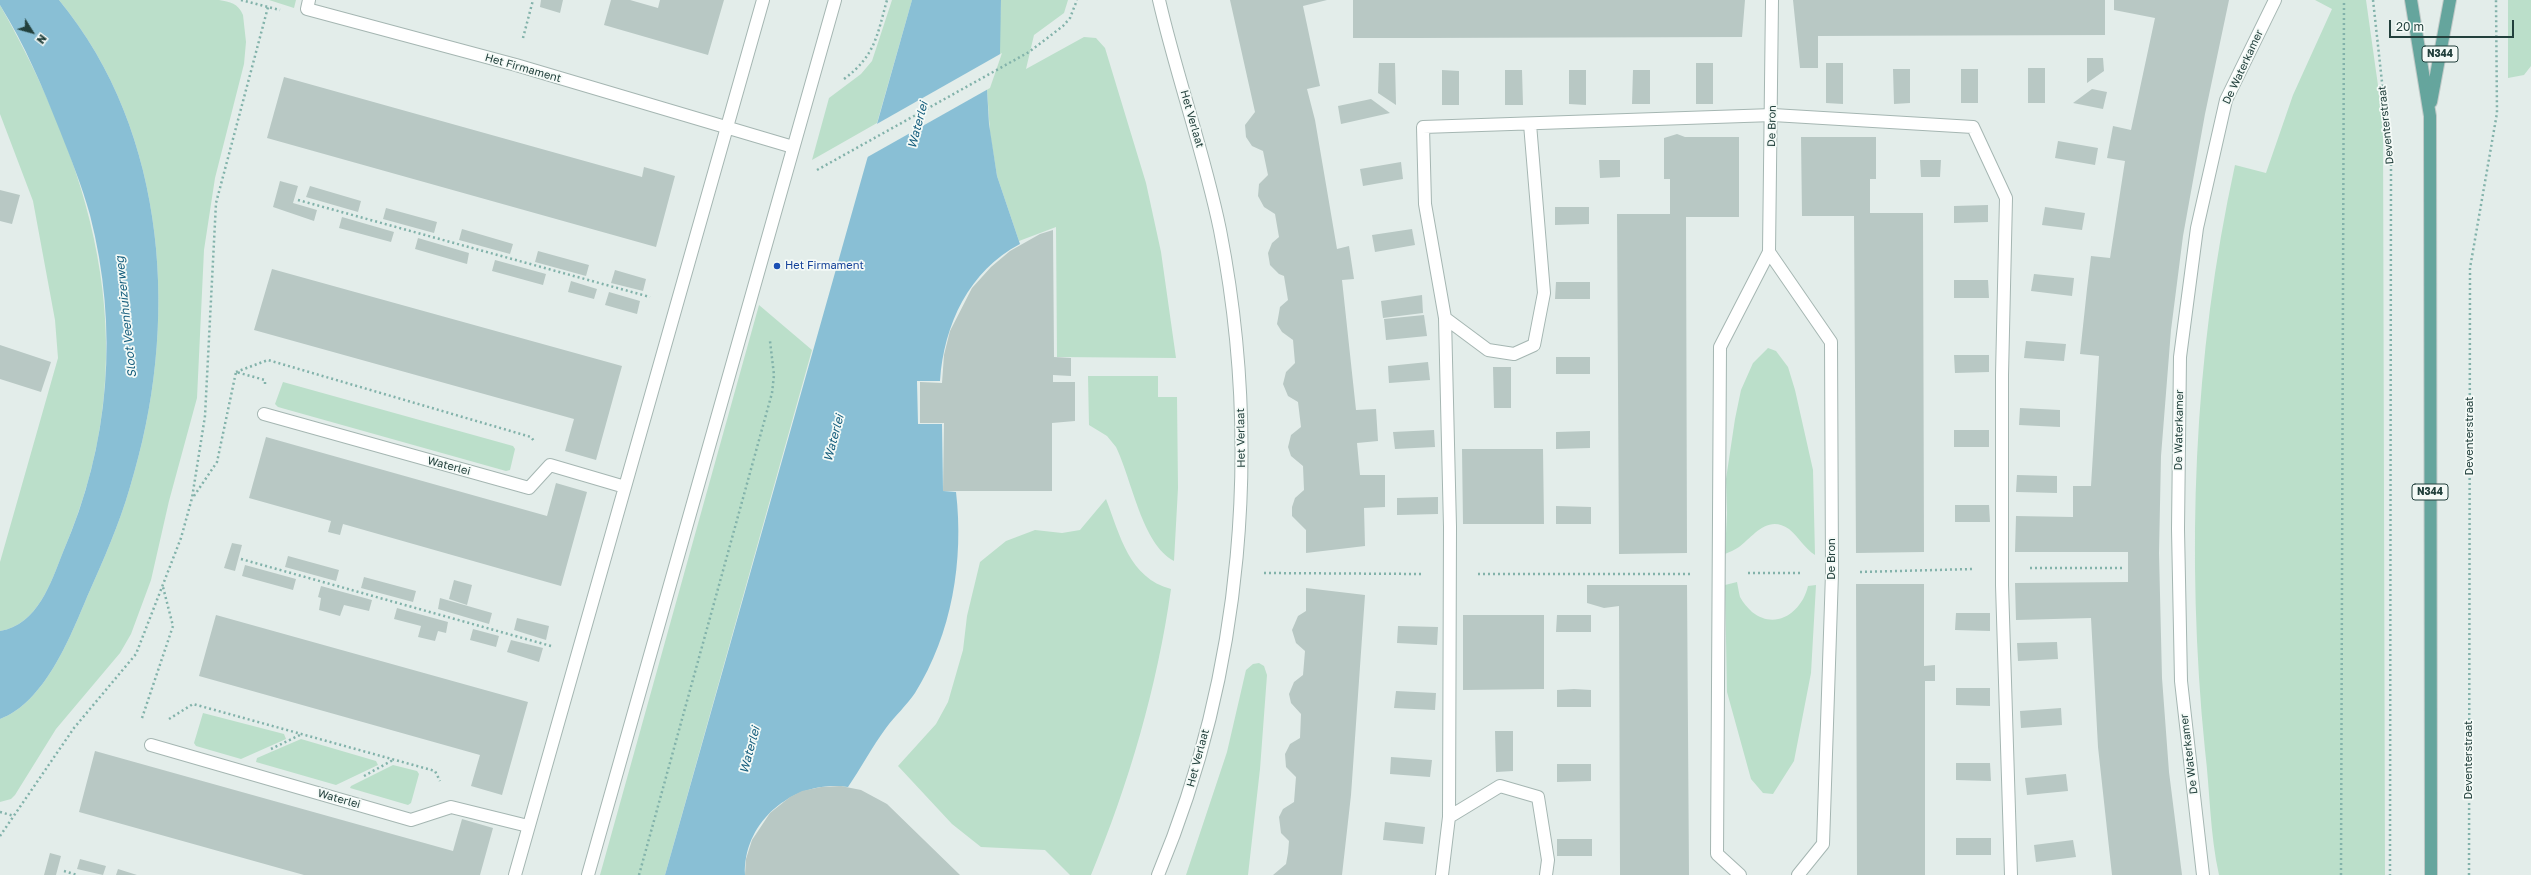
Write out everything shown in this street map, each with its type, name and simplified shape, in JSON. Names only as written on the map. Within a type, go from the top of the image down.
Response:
[{"type":"main road","name":"N344","points":[[2411,0],[2430,109],[2431,875]]},
{"type":"main road","name":"N344","points":[[2430,109],[2450,0]]},
{"type":"street","points":[[515,875],[763,0]]},
{"type":"street","points":[[588,875],[835,0]]},
{"type":"street","name":"Het Verlaat","points":[[1158,875],[1195,774],[1218,682],[1236,573],[1240,517],[1242,427],[1237,343],[1220,230],[1200,145],[1169,44],[1159,0]]},
{"type":"street","name":"De Bron","points":[[1740,875],[1717,854],[1720,347],[1769,252],[1773,115],[1772,0]]},
{"type":"street","name":"De Waterkamer","points":[[2203,875],[2181,681],[2178,537],[2180,357],[2197,228],[2226,100],[2275,0]]},
{"type":"street","name":"Het Firmament","points":[[308,4],[793,147]]},
{"type":"street","points":[[1442,875],[1448,818],[1450,527],[1445,318],[1426,204],[1423,127],[1773,115],[1973,127],[2006,198],[2002,375],[2002,585],[2011,875]]},
{"type":"street","points":[[1445,318],[1488,350],[1514,354],[1534,345],[1544,294],[1530,124]]},
{"type":"street","name":"De Bron","points":[[1769,252],[1831,342],[1832,572],[1823,844],[1798,875]]},
{"type":"street","name":"Waterlei","points":[[264,414],[529,488],[550,465]]},
{"type":"street","points":[[550,465],[625,487]]},
{"type":"street","name":"Waterlei","points":[[148,741],[411,820],[451,807]]},
{"type":"street","points":[[1448,818],[1500,786],[1538,797],[1548,860],[1546,875]]},
{"type":"street","points":[[451,807],[528,826]]},
{"type":"path","points":[[240,0],[292,14],[308,4]]},
{"type":"path","points":[[516,65],[533,0]]},
{"type":"path","points":[[842,80],[859,68],[867,59],[877,35],[887,0]]},
{"type":"path","points":[[833,162],[1029,52],[1063,26],[1070,18],[1077,0]]},
{"type":"path","points":[[2342,875],[2344,0]]},
{"type":"path","name":"Deventerstraat","points":[[2373,0],[2391,164],[2390,875]]},
{"type":"path","name":"Deventerstraat","points":[[2469,875],[2470,268],[2497,113],[2496,0]]},
{"type":"path","points":[[0,836],[74,728],[136,654],[163,587],[192,498],[205,416],[216,203],[268,8]]},
{"type":"path","points":[[298,200],[677,304]]},
{"type":"path","points":[[639,875],[772,393],[774,376],[773,357],[768,336]]},
{"type":"path","points":[[236,372],[268,360],[531,436],[550,465]]},
{"type":"path","points":[[192,498],[217,462],[236,372]]},
{"type":"path","points":[[236,372],[265,380],[264,414]]},
{"type":"path","points":[[241,559],[577,654]]},
{"type":"path","points":[[1236,573],[1719,574],[2003,568],[2125,568]]},
{"type":"path","points":[[163,587],[174,626],[139,725],[148,741],[192,704],[435,771],[451,807]]},
{"type":"path","points":[[0,812],[14,816]]},
{"type":"path","points":[[64,871],[78,875]]},
{"type":"green space","points":[[59,0],[219,0],[233,4],[241,11],[243,15],[246,42],[244,64],[215,178],[204,250],[197,398],[169,501],[151,580],[131,634],[120,653],[56,729],[15,795],[11,799],[0,802],[0,719],[16,711],[30,699],[42,684],[64,649],[80,613],[110,543],[130,487],[146,426],[155,362],[159,298],[154,233],[143,170],[124,110],[96,53]]},
{"type":"green space","points":[[269,0],[296,0],[294,8]]},
{"type":"green space","points":[[892,0],[912,0],[877,123],[812,160],[829,98],[861,74],[872,61]]},
{"type":"green space","points":[[1001,0],[1068,0],[1064,13],[1034,35],[1026,69],[1084,37],[1096,38],[1105,48],[1146,183],[1161,252],[1176,358],[1057,357],[1056,227],[1019,241],[997,176],[990,133],[987,89],[999,39]]},
{"type":"green space","points":[[2315,0],[2366,0],[2383,121],[2385,875],[2219,875],[2212,829],[2205,750],[2199,677],[2196,604],[2195,530],[2197,456],[2202,383],[2210,310],[2221,237],[2235,165],[2266,173],[2293,95],[2332,9]]},
{"type":"green space","points":[[2508,0],[2531,0],[2531,66],[2524,75],[2508,78]]},
{"type":"green space","points":[[0,5],[35,71],[63,138],[86,205],[100,272],[106,341],[103,410],[88,480],[63,552],[48,589],[33,611],[24,620],[13,627],[0,631],[0,562],[58,358],[55,320],[33,201],[0,114]]},
{"type":"green space","points":[[759,305],[812,350],[665,875],[600,875]]},
{"type":"green space","points":[[1768,348],[1776,351],[1788,367],[1795,390],[1813,470],[1815,555],[1789,529],[1781,525],[1774,524],[1767,525],[1739,547],[1725,554],[1727,513],[1726,479],[1741,390],[1753,363]]},
{"type":"green space","points":[[1088,376],[1158,376],[1158,397],[1177,397],[1178,488],[1174,561],[1163,553],[1154,541],[1146,526],[1116,447],[1107,436],[1089,425]]},
{"type":"green space","points":[[283,382],[513,446],[515,449],[510,470],[506,471],[278,407],[275,404]]},
{"type":"green space","points":[[1106,499],[1122,540],[1136,565],[1145,575],[1157,583],[1171,589],[1150,699],[1118,805],[1091,875],[1070,875],[1045,850],[981,847],[952,824],[898,766],[936,724],[948,702],[963,650],[967,616],[980,562],[1006,541],[1035,530],[1062,533],[1080,530]]},
{"type":"green space","points":[[1737,582],[1740,597],[1752,612],[1770,620],[1787,616],[1794,611],[1800,604],[1808,586],[1816,585],[1811,673],[1794,761],[1773,794],[1763,793],[1751,779],[1727,692],[1725,585]]},
{"type":"green space","points":[[1259,663],[1264,666],[1267,675],[1260,769],[1248,875],[1186,875],[1227,752],[1246,670],[1253,664]]},
{"type":"green space","points":[[203,713],[284,734],[286,739],[241,759],[196,746],[194,743]]},
{"type":"green space","points":[[301,739],[376,761],[378,765],[336,785],[256,762],[257,758]]},
{"type":"green space","points":[[393,765],[417,771],[419,774],[411,803],[408,805],[350,788],[351,786]]},
{"type":"water","name":"Sloot Veenhuizerweg","points":[[0,0],[59,0],[96,53],[124,110],[143,170],[154,233],[159,298],[155,362],[146,426],[126,501],[116,529],[64,649],[54,667],[30,699],[16,711],[0,719],[0,631],[13,627],[24,620],[41,600],[48,589],[79,511],[91,470],[100,428],[105,386],[107,343],[105,300],[99,258],[87,204],[47,99],[25,51],[0,5]]},
{"type":"water","points":[[912,0],[1001,0],[1000,54],[987,89],[989,124],[997,176],[1020,244],[1002,255],[987,269],[973,284],[962,301],[947,339],[942,360],[940,381],[917,381],[918,424],[942,424],[943,491],[956,492],[958,544],[956,570],[946,621],[928,670],[915,693],[886,728],[848,787],[828,786],[809,790],[792,797],[776,807],[763,821],[753,837],[747,855],[745,875],[665,875]]},
{"type":"pier","points":[[1002,53],[990,88],[864,159],[875,125]]},
{"type":"building","points":[[541,0],[563,0],[560,13],[540,7]]},
{"type":"building","points":[[611,0],[630,0],[658,8],[660,0],[724,0],[708,55],[604,25]]},
{"type":"building","points":[[1230,0],[1327,0],[1303,6],[1320,86],[1307,89],[1315,120],[1337,249],[1349,246],[1354,279],[1342,280],[1356,410],[1376,409],[1378,441],[1357,443],[1360,475],[1385,475],[1385,507],[1364,508],[1365,546],[1306,553],[1306,530],[1292,516],[1292,507],[1295,498],[1304,490],[1303,466],[1291,456],[1288,447],[1291,435],[1301,427],[1298,402],[1288,396],[1283,384],[1286,372],[1295,363],[1293,340],[1282,332],[1277,324],[1280,307],[1288,300],[1284,276],[1279,274],[1270,265],[1268,253],[1272,243],[1279,237],[1275,214],[1264,207],[1258,196],[1259,184],[1268,175],[1263,151],[1252,146],[1246,137],[1245,125],[1255,112]]},
{"type":"building","points":[[1353,0],[1745,0],[1742,37],[1353,38]]},
{"type":"building","points":[[1793,0],[2105,0],[2105,35],[1818,36],[1818,68],[1800,68]]},
{"type":"building","points":[[2114,0],[2229,0],[2205,114],[2183,236],[2171,330],[2161,456],[2159,553],[2162,678],[2169,772],[2182,875],[2112,875],[2098,747],[2091,618],[2016,620],[2015,583],[2128,582],[2128,552],[2015,552],[2016,516],[2073,517],[2073,486],[2091,486],[2099,356],[2080,354],[2091,256],[2110,258],[2125,161],[2107,158],[2113,126],[2131,130],[2155,18],[2114,10]]},
{"type":"building","points":[[2087,58],[2103,58],[2104,71],[2087,83]]},
{"type":"building","points":[[1379,63],[1395,63],[1396,105],[1378,93]]},
{"type":"building","points":[[1696,63],[1713,63],[1713,104],[1696,104]]},
{"type":"building","points":[[1826,63],[1843,63],[1843,104],[1826,103]]},
{"type":"building","points":[[2028,68],[2045,68],[2045,103],[2028,103]]},
{"type":"building","points":[[1893,69],[1910,69],[1910,103],[1894,104]]},
{"type":"building","points":[[1961,69],[1978,69],[1978,103],[1961,103]]},
{"type":"building","points":[[1442,70],[1459,71],[1459,105],[1442,105]]},
{"type":"building","points":[[1505,70],[1522,70],[1523,105],[1505,105]]},
{"type":"building","points":[[1569,70],[1586,70],[1586,105],[1569,104]]},
{"type":"building","points":[[1633,70],[1650,70],[1650,104],[1632,104]]},
{"type":"building","points":[[284,77],[642,177],[644,167],[675,176],[656,247],[267,138]]},
{"type":"building","points":[[2092,89],[2107,92],[2103,109],[2073,103]]},
{"type":"building","points":[[1371,99],[1390,113],[1341,124],[1338,106]]},
{"type":"building","points":[[1677,134],[1685,137],[1739,137],[1739,217],[1686,217],[1687,553],[1619,554],[1617,214],[1670,214],[1670,179],[1664,179],[1664,138]]},
{"type":"building","points":[[1801,137],[1876,137],[1876,179],[1870,179],[1870,213],[1923,213],[1924,552],[1856,553],[1854,216],[1802,216]]},
{"type":"building","points":[[2058,141],[2098,148],[2095,165],[2055,158]]},
{"type":"building","points":[[1599,160],[1620,160],[1620,177],[1600,178]]},
{"type":"building","points":[[1920,160],[1941,160],[1940,177],[1921,177]]},
{"type":"building","points":[[1401,162],[1403,179],[1363,186],[1360,169]]},
{"type":"building","points":[[280,181],[298,186],[293,203],[317,210],[314,221],[273,207]]},
{"type":"building","points":[[310,186],[361,201],[358,212],[306,197]]},
{"type":"building","points":[[0,190],[20,195],[12,224],[0,221]]},
{"type":"building","points":[[1988,205],[1988,222],[1954,223],[1954,206]]},
{"type":"building","points":[[1555,207],[1589,207],[1589,224],[1555,225]]},
{"type":"building","points":[[2045,207],[2085,213],[2082,230],[2042,225]]},
{"type":"building","points":[[386,208],[437,222],[434,233],[383,219]]},
{"type":"building","points":[[342,217],[394,232],[391,242],[339,228]]},
{"type":"building","points":[[462,229],[513,244],[510,254],[459,240]]},
{"type":"building","points":[[1412,229],[1415,245],[1375,252],[1372,235]]},
{"type":"building","points":[[1053,230],[1054,357],[1071,358],[1071,376],[1053,375],[1053,382],[1075,382],[1075,421],[1052,423],[1052,491],[943,491],[944,423],[920,423],[920,382],[942,383],[944,355],[950,331],[972,288],[991,267],[1010,251],[1040,234]]},
{"type":"building","points":[[418,238],[469,253],[467,264],[415,249]]},
{"type":"building","points":[[538,251],[589,265],[586,276],[535,262]]},
{"type":"building","points":[[495,260],[546,274],[543,285],[492,271]]},
{"type":"building","points":[[272,269],[622,366],[596,460],[565,451],[574,419],[254,330]]},
{"type":"building","points":[[615,270],[646,279],[643,291],[611,283]]},
{"type":"building","points":[[2034,274],[2074,278],[2072,296],[2031,291]]},
{"type":"building","points":[[1954,280],[1988,280],[1989,298],[1954,298]]},
{"type":"building","points":[[571,281],[597,289],[594,299],[568,292]]},
{"type":"building","points":[[1556,282],[1590,282],[1590,299],[1555,299]]},
{"type":"building","points":[[609,292],[640,301],[637,314],[605,305]]},
{"type":"building","points":[[1422,295],[1423,313],[1383,318],[1381,301]]},
{"type":"building","points":[[1424,315],[1427,336],[1386,340],[1384,319]]},
{"type":"building","points":[[2026,341],[2066,344],[2064,361],[2024,358]]},
{"type":"building","points":[[0,345],[51,362],[41,392],[0,379]]},
{"type":"building","points":[[1954,355],[1989,355],[1989,372],[1955,373]]},
{"type":"building","points":[[1556,357],[1590,357],[1590,374],[1556,374]]},
{"type":"building","points":[[1428,362],[1430,380],[1389,383],[1388,366]]},
{"type":"building","points":[[1493,367],[1511,367],[1511,408],[1494,408]]},
{"type":"building","points":[[2020,408],[2060,410],[2060,427],[2019,425]]},
{"type":"building","points":[[1434,430],[1435,447],[1395,449],[1393,432]]},
{"type":"building","points":[[1954,430],[1989,430],[1989,447],[1954,447]]},
{"type":"building","points":[[1590,431],[1590,448],[1556,449],[1556,432]]},
{"type":"building","points":[[266,437],[547,516],[556,483],[587,492],[561,586],[343,524],[340,535],[328,532],[331,521],[249,498]]},
{"type":"building","points":[[1462,449],[1543,449],[1544,524],[1463,524]]},
{"type":"building","points":[[2017,475],[2057,476],[2057,493],[2016,492]]},
{"type":"building","points":[[1438,497],[1438,514],[1397,515],[1397,498]]},
{"type":"building","points":[[1955,505],[1989,505],[1990,522],[1955,522]]},
{"type":"building","points":[[1556,506],[1591,507],[1591,524],[1556,524]]},
{"type":"building","points":[[232,543],[242,545],[235,571],[224,568]]},
{"type":"building","points":[[288,556],[339,570],[336,581],[285,567]]},
{"type":"building","points":[[245,565],[296,579],[293,590],[242,576]]},
{"type":"building","points":[[364,577],[416,591],[413,602],[361,588]]},
{"type":"building","points":[[454,580],[472,585],[467,605],[449,599]]},
{"type":"building","points":[[1856,584],[1924,584],[1924,666],[1935,665],[1935,681],[1925,681],[1925,875],[1857,875]]},
{"type":"building","points":[[1587,585],[1687,585],[1689,875],[1620,875],[1619,606],[1604,608],[1587,603]]},
{"type":"building","points":[[321,586],[372,600],[369,611],[344,605],[340,616],[319,610],[321,598],[318,597]]},
{"type":"building","points":[[1306,588],[1365,595],[1351,795],[1342,875],[1273,875],[1286,864],[1288,853],[1289,841],[1281,833],[1279,817],[1283,809],[1294,802],[1296,777],[1286,767],[1285,754],[1290,744],[1300,738],[1301,714],[1291,703],[1289,694],[1294,682],[1303,675],[1305,651],[1296,643],[1292,630],[1298,616],[1306,611]]},
{"type":"building","points":[[440,598],[492,613],[489,624],[438,609]]},
{"type":"building","points":[[397,608],[448,622],[446,633],[438,631],[435,641],[418,637],[421,626],[394,619]]},
{"type":"building","points":[[1956,613],[1990,613],[1990,631],[1955,630]]},
{"type":"building","points":[[216,615],[528,702],[502,795],[471,786],[480,755],[199,676]]},
{"type":"building","points":[[1463,615],[1544,615],[1544,689],[1463,690]]},
{"type":"building","points":[[1557,615],[1591,615],[1591,632],[1556,632]]},
{"type":"building","points":[[517,618],[549,626],[546,640],[514,630]]},
{"type":"building","points":[[1398,626],[1438,627],[1437,645],[1397,643]]},
{"type":"building","points":[[473,629],[499,636],[496,647],[470,640]]},
{"type":"building","points":[[511,640],[543,648],[539,662],[507,652]]},
{"type":"building","points":[[2057,642],[2058,659],[2018,661],[2017,643]]},
{"type":"building","points":[[1956,688],[1990,688],[1990,706],[1956,705]]},
{"type":"building","points":[[1557,690],[1591,690],[1591,707],[1557,707]]},
{"type":"building","points":[[1396,691],[1436,693],[1435,710],[1394,708]]},
{"type":"building","points":[[2061,708],[2062,725],[2021,728],[2020,711]]},
{"type":"building","points":[[1495,731],[1513,731],[1513,771],[1496,772]]},
{"type":"building","points":[[95,751],[453,851],[462,819],[493,828],[480,875],[304,875],[79,812]]},
{"type":"building","points":[[1391,757],[1432,760],[1430,777],[1390,774]]},
{"type":"building","points":[[1956,763],[1990,763],[1991,781],[1956,780]]},
{"type":"building","points":[[1557,764],[1591,764],[1591,781],[1557,782]]},
{"type":"building","points":[[2066,774],[2068,791],[2027,795],[2025,778]]},
{"type":"building","points":[[841,786],[861,790],[887,804],[960,875],[745,875],[746,859],[752,840],[770,813],[790,797],[802,791],[821,787]]},
{"type":"building","points":[[1385,822],[1425,827],[1423,844],[1383,840]]},
{"type":"building","points":[[1956,838],[1991,838],[1991,855],[1956,855]]},
{"type":"building","points":[[1557,839],[1592,839],[1592,856],[1557,856]]},
{"type":"building","points":[[2073,840],[2076,857],[2036,862],[2034,845]]},
{"type":"building","points":[[50,853],[61,856],[56,875],[44,875]]},
{"type":"building","points":[[80,859],[106,866],[103,875],[77,869]]},
{"type":"building","points":[[118,869],[137,875],[116,875]]},
{"type":"place","name":"Het Firmament","points":[[777,266]]}]
